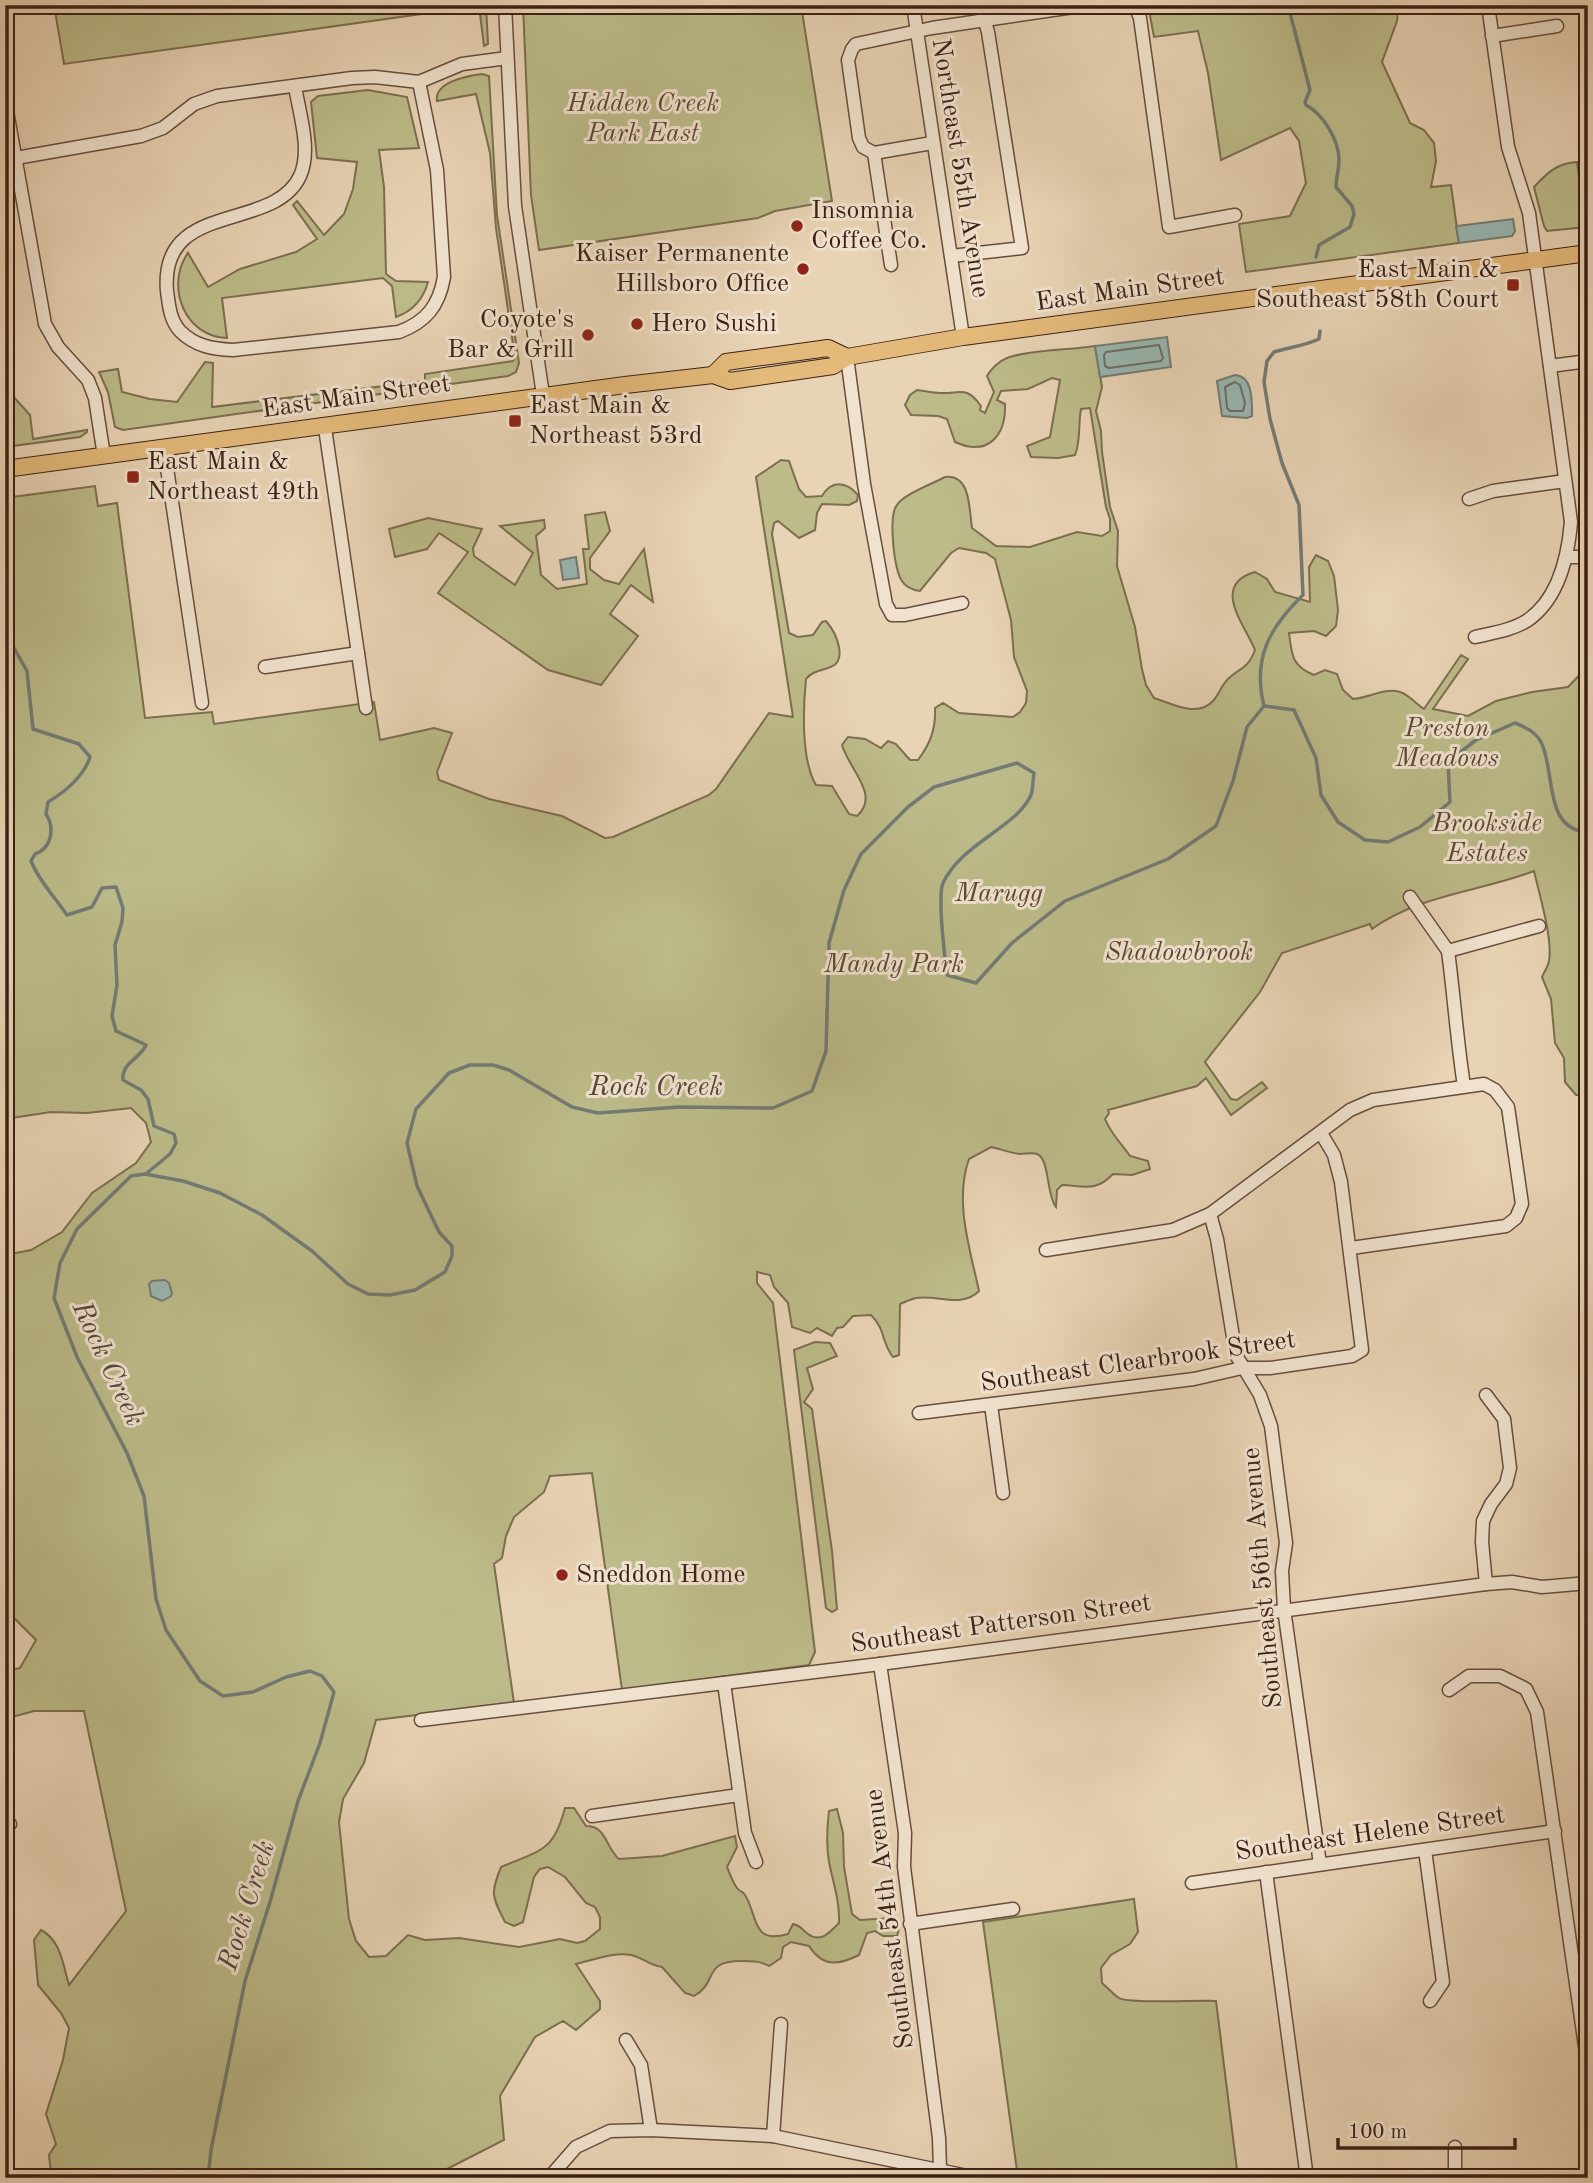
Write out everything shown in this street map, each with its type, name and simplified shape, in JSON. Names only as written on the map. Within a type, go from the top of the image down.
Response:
[{"type":"main road","name":"East Main Street","points":[[5,469],[713,375],[726,362],[828,348],[847,356],[963,337],[1588,253]]},
{"type":"street","points":[[505,5],[515,206],[543,396]]},
{"type":"street","name":"Northeast 55th Avenue","points":[[913,5],[963,337]]},
{"type":"street","points":[[951,256],[1022,248],[985,21],[980,5]]},
{"type":"street","points":[[932,143],[874,153],[863,147],[859,138],[849,55],[856,44],[932,28],[1087,5]]},
{"type":"street","points":[[1135,5],[1140,18],[1169,227],[1235,215]]},
{"type":"street","points":[[1475,637],[1505,630],[1527,621],[1543,606],[1567,557],[1571,522],[1527,203],[1508,147],[1488,5]]},
{"type":"street","points":[[1492,36],[1557,26]]},
{"type":"street","points":[[16,158],[141,136],[163,128],[194,104],[217,96],[352,78],[374,77],[419,82],[462,64],[507,58]]},
{"type":"street","points":[[295,86],[305,151],[300,175],[288,192],[268,204],[198,230],[183,240],[169,260],[166,277],[173,323],[189,340],[211,349],[233,350],[399,332],[414,326],[429,314],[442,291],[444,277],[437,170],[419,82]]},
{"type":"street","points":[[5,100],[45,324],[58,347],[88,380],[95,398],[104,456]]},
{"type":"street","points":[[874,153],[891,265]]},
{"type":"street","points":[[847,356],[880,582],[886,604],[892,615],[905,615],[962,603]]},
{"type":"street","points":[[1550,366],[1588,361]]},
{"type":"street","points":[[325,428],[366,708]]},
{"type":"street","points":[[164,448],[202,703]]},
{"type":"street","points":[[1469,499],[1493,491],[1565,481]]},
{"type":"street","points":[[1567,557],[1588,557]]},
{"type":"street","points":[[265,667],[358,653]]},
{"type":"street","points":[[1410,897],[1448,951],[1456,1013],[1455,1034],[1464,1086]]},
{"type":"street","points":[[1448,951],[1539,926]]},
{"type":"street","points":[[1046,1250],[1173,1230],[1192,1224],[1210,1214],[1349,1110],[1373,1100],[1484,1084],[1495,1090],[1508,1107],[1522,1204],[1516,1219],[1506,1226],[1351,1248],[1334,1154],[1321,1133]]},
{"type":"street","name":"Southeast 56th Avenue","points":[[1210,1214],[1217,1239],[1232,1338],[1242,1368],[1260,1395],[1271,1426],[1286,1543],[1282,1571],[1284,1609],[1320,1864]]},
{"type":"street","name":"Southeast Clearbrook Street","points":[[919,1413],[1194,1378],[1242,1368],[1270,1368],[1352,1356],[1363,1350],[1351,1248]]},
{"type":"street","points":[[1486,1395],[1504,1419],[1510,1468],[1506,1484],[1491,1504],[1483,1521],[1486,1584]]},
{"type":"street","points":[[991,1405],[1003,1493]]},
{"type":"street","name":"Southeast Patterson Street","points":[[421,1720],[880,1664],[1486,1584],[1512,1582],[1542,1587],[1588,1583]]},
{"type":"street","name":"Southeast 54th Avenue","points":[[880,1664],[905,1833],[904,1867],[939,2138],[940,2170]]},
{"type":"street","points":[[1448,1690],[1469,1676],[1500,1676],[1526,1689],[1537,1712],[1585,2023],[1588,2067]]},
{"type":"street","points":[[724,1683],[745,1833],[756,1862]]},
{"type":"street","points":[[592,1816],[739,1795]]},
{"type":"street","name":"Southeast Helene Street","points":[[1192,1883],[1555,1831]]},
{"type":"street","points":[[1425,1850],[1443,1982],[1430,2001]]},
{"type":"street","points":[[1266,1872],[1307,2178]]},
{"type":"street","points":[[910,1924],[1013,1909]]},
{"type":"street","points":[[773,2136],[781,2024]]},
{"type":"street","points":[[626,2040],[641,2065],[651,2130]]},
{"type":"street","points":[[549,2178],[576,2147],[610,2131],[651,2130],[773,2136],[977,2178]]},
{"type":"street","points":[[1455,2147],[1455,2178]]},
{"type":"green space","points":[[54,5],[486,5],[488,44],[484,46],[479,6],[64,64]]},
{"type":"green space","name":"Hidden Creek Park East","points":[[523,5],[801,5],[832,201],[775,211],[758,218],[539,250],[531,195]]},
{"type":"green space","points":[[1148,5],[1394,5],[1398,9],[1397,21],[1382,62],[1410,123],[1424,130],[1434,143],[1436,161],[1431,187],[1451,185],[1459,243],[1246,272],[1239,224],[1290,216],[1306,183],[1299,141],[1290,128],[1221,160],[1208,73],[1198,31],[1154,37]]},
{"type":"green space","points":[[482,74],[489,76],[497,215],[519,363],[516,372],[508,376],[123,430],[115,427],[108,392],[99,372],[118,369],[122,392],[177,402],[205,362],[213,363],[212,407],[425,381],[425,374],[513,361],[515,358],[496,228],[490,153],[476,94],[437,101],[437,94],[446,85],[460,78]]},
{"type":"green space","points":[[368,90],[407,97],[419,148],[379,150],[384,187],[386,274],[396,281],[428,282],[420,299],[407,312],[396,317],[392,286],[383,278],[222,298],[227,338],[213,336],[200,329],[184,309],[179,296],[180,269],[188,253],[208,287],[240,269],[296,252],[317,239],[293,205],[297,201],[324,235],[344,214],[353,189],[357,162],[317,158],[311,102],[318,96]]},
{"type":"green space","points":[[1577,162],[1586,227],[1547,231],[1534,187],[1553,170],[1564,164]]},
{"type":"green space","points":[[1095,346],[1102,387],[1096,411],[1110,507],[1118,531],[1117,566],[1135,627],[1146,685],[1154,698],[1192,709],[1200,709],[1213,701],[1227,680],[1247,664],[1255,650],[1234,607],[1235,586],[1242,578],[1255,572],[1267,579],[1275,592],[1310,602],[1309,567],[1316,555],[1328,561],[1334,576],[1338,610],[1336,626],[1326,636],[1314,631],[1289,633],[1292,653],[1301,668],[1314,675],[1325,670],[1337,674],[1343,690],[1353,699],[1395,691],[1406,695],[1424,709],[1461,655],[1468,659],[1433,709],[1468,716],[1496,701],[1568,687],[1588,666],[1588,1087],[1580,1095],[1576,1095],[1565,1082],[1564,1058],[1555,1043],[1551,999],[1542,977],[1549,961],[1549,941],[1534,871],[1410,908],[1372,929],[1370,924],[1282,953],[1260,992],[1205,1062],[1231,1099],[1237,1100],[1262,1082],[1267,1088],[1231,1115],[1206,1078],[1197,1086],[1108,1110],[1105,1119],[1113,1134],[1130,1156],[1148,1161],[1150,1169],[1132,1175],[1113,1174],[1095,1186],[1062,1185],[1057,1190],[1056,1207],[1044,1163],[1037,1154],[1020,1154],[991,1147],[969,1159],[963,1208],[979,1291],[965,1299],[924,1297],[900,1304],[899,1355],[893,1357],[871,1315],[853,1316],[843,1327],[837,1328],[832,1336],[817,1328],[810,1333],[792,1327],[788,1303],[774,1287],[770,1275],[757,1272],[757,1283],[773,1303],[815,1652],[809,1665],[622,1690],[592,1473],[550,1476],[544,1492],[514,1517],[506,1536],[502,1558],[494,1564],[514,1703],[376,1720],[364,1763],[343,1799],[339,1822],[349,1919],[356,1941],[369,1957],[386,1956],[408,1935],[425,1940],[459,1938],[519,1947],[560,1939],[577,1943],[585,1941],[600,1929],[600,1917],[595,1907],[586,1903],[565,1877],[548,1867],[540,1869],[534,1877],[523,1922],[514,1926],[505,1922],[494,1895],[501,1867],[543,1848],[555,1834],[565,1808],[574,1808],[586,1826],[602,1833],[619,1859],[662,1856],[735,1836],[737,1847],[727,1867],[736,1886],[745,1895],[762,1932],[776,1936],[788,1934],[793,1924],[817,1938],[829,1933],[839,1923],[827,1843],[829,1811],[837,1809],[843,1833],[844,1867],[852,1914],[860,1920],[893,1918],[900,1925],[897,1936],[883,1936],[875,1931],[867,1933],[859,1955],[832,1963],[820,1958],[809,1946],[791,1942],[783,1947],[781,1958],[769,1966],[749,1961],[721,1965],[694,1996],[685,1993],[662,1967],[635,1956],[611,1955],[576,1964],[600,2001],[600,2009],[576,2030],[563,2021],[535,2037],[500,2096],[504,2140],[445,2170],[443,2178],[56,2178],[51,2173],[49,2155],[56,2144],[46,2114],[63,2060],[69,2028],[61,2013],[38,1985],[34,1940],[41,1930],[53,1940],[69,1985],[126,1911],[84,1711],[34,1711],[5,1719],[5,1671],[20,1668],[36,1640],[5,1609],[5,1255],[31,1250],[62,1232],[92,1193],[136,1163],[151,1142],[146,1123],[131,1108],[87,1113],[51,1112],[5,1119],[5,498],[95,486],[98,506],[117,503],[145,718],[212,712],[214,724],[374,702],[380,740],[434,728],[452,733],[437,772],[439,780],[489,799],[562,816],[605,838],[613,837],[709,795],[716,789],[769,713],[793,717],[756,477],[781,460],[789,461],[799,489],[806,497],[822,496],[830,487],[839,484],[849,487],[858,495],[857,501],[849,505],[822,504],[817,513],[815,530],[799,538],[778,521],[774,523],[772,534],[789,633],[798,637],[813,635],[822,622],[826,621],[839,647],[838,662],[806,679],[804,734],[811,774],[816,785],[832,786],[849,814],[857,816],[866,799],[861,781],[842,745],[848,737],[865,739],[881,748],[888,741],[896,744],[910,760],[918,760],[931,736],[935,708],[943,703],[959,713],[1013,717],[1026,703],[1027,691],[1014,657],[1011,620],[995,559],[986,553],[959,548],[951,553],[920,591],[908,587],[899,575],[893,543],[893,520],[897,505],[912,493],[945,477],[954,478],[960,481],[967,494],[972,528],[996,546],[1030,547],[1077,532],[1102,536],[1110,531],[1090,408],[1081,409],[1075,455],[1058,458],[1031,457],[1027,446],[1050,437],[1060,380],[1052,378],[1028,389],[1001,391],[997,400],[1005,404],[1002,426],[993,441],[977,447],[955,442],[947,419],[911,415],[905,405],[910,395],[917,390],[967,393],[976,399],[981,406],[980,410],[985,413],[994,392],[987,376],[1001,361],[1026,353]]},
{"type":"green space","points":[[5,382],[11,394],[30,415],[33,439],[87,432],[80,437],[5,447]]},
{"type":"green space","points":[[605,512],[610,531],[590,558],[590,569],[604,580],[619,584],[644,549],[653,602],[631,585],[610,614],[638,636],[601,685],[548,670],[438,593],[468,552],[439,533],[427,549],[395,557],[389,529],[428,518],[482,529],[473,548],[474,556],[515,585],[533,553],[500,526],[544,520],[545,528],[536,536],[541,575],[557,589],[587,584],[583,549],[589,549],[585,515]]},
{"type":"green space","points":[[815,1342],[830,1343],[837,1356],[807,1368],[813,1389],[804,1402],[812,1409],[832,1551],[837,1609],[832,1612],[826,1608],[794,1350]]},
{"type":"green space","points":[[1134,1899],[1138,1932],[1130,1944],[1111,1955],[1101,1968],[1102,1983],[1125,2000],[1216,2001],[1238,2178],[1018,2178],[983,1922]]},
{"type":"water","points":[[1513,219],[1515,231],[1512,236],[1459,243],[1456,226]]},
{"type":"water","points":[[1167,337],[1171,367],[1100,377],[1095,346]]},
{"type":"water","points":[[1235,375],[1245,380],[1250,390],[1252,416],[1247,418],[1222,416],[1217,381]]},
{"type":"water","points":[[576,557],[579,578],[563,580],[560,560]]},
{"type":"water","points":[[165,1280],[169,1283],[171,1296],[162,1301],[151,1296],[149,1284],[152,1281]]},
{"type":"waterway","points":[[1288,5],[1310,90],[1305,102],[1324,121],[1333,136],[1339,160],[1336,187],[1352,206],[1354,214],[1350,227],[1319,245],[1316,257]]},
{"type":"waterway","points":[[1264,706],[1260,673],[1262,658],[1281,619],[1303,595],[1299,505],[1282,463],[1270,419],[1264,382],[1267,361],[1274,352],[1319,339],[1320,331]]},
{"type":"waterway","points":[[5,641],[10,641],[27,671],[33,729],[79,744],[90,757],[73,783],[48,802],[46,814],[50,837],[45,847],[35,854],[31,861],[42,882],[67,915],[92,907],[102,888],[116,887],[123,908],[115,945],[117,985],[112,1016],[116,1031],[146,1045],[125,1069],[123,1080],[141,1090],[148,1099],[154,1126],[174,1134],[176,1143],[170,1154],[147,1173]]},
{"type":"waterway","name":"Rock Creek","points":[[1264,706],[1294,710],[1316,758],[1321,795],[1338,822],[1365,840],[1388,842],[1420,827],[1450,802],[1448,762],[1476,740],[1515,723],[1530,730],[1541,742],[1557,811],[1574,829],[1588,832]]},
{"type":"waterway","name":"Rock Creek","points":[[208,2178],[211,2150],[245,1981],[298,1801],[320,1743],[334,1692],[322,1676],[310,1671],[286,1677],[253,1692],[223,1696],[200,1681],[166,1630],[156,1599],[144,1496],[127,1453],[77,1357],[54,1298],[60,1263],[77,1229],[131,1176],[145,1174],[183,1181],[220,1193],[262,1215],[312,1251],[348,1284],[368,1294],[390,1295],[415,1290],[445,1272],[452,1256],[452,1246],[439,1232],[417,1186],[407,1143],[416,1109],[449,1073],[470,1065],[493,1065],[509,1070],[572,1107],[598,1113],[679,1107],[773,1108],[812,1091],[826,1051],[829,943],[844,890],[861,854],[908,807],[934,787],[1017,763],[1034,773],[1031,795],[1024,806],[963,857],[952,869],[941,890],[947,975],[976,983],[1012,943],[1065,901],[1168,859],[1216,826],[1233,781],[1247,727],[1264,706]]},
{"type":"place","name":"Insomnia Coffee Co.","points":[[797,226]]},
{"type":"place","name":"Kaiser Permanente Hillsboro Office","points":[[803,269]]},
{"type":"place","name":"East Main & Southeast 58th Court","points":[[1513,285]]},
{"type":"place","name":"Hero Sushi","points":[[637,324]]},
{"type":"place","name":"Coyote's Bar & Grill","points":[[588,335]]},
{"type":"place","name":"East Main & Northeast 53rd","points":[[515,421]]},
{"type":"place","name":"East Main & Northeast 49th","points":[[133,477]]},
{"type":"place","name":"Sneddon Home","points":[[562,1575]]},
{"type":"park label","name":"Preston Meadows","points":[[1447,744]]},
{"type":"park label","name":"Brookside Estates","points":[[1487,839]]},
{"type":"park label","name":"Marugg","points":[[999,894]]},
{"type":"park label","name":"Shadowbrook","points":[[1179,953]]},
{"type":"park label","name":"Mandy Park","points":[[894,965]]}]
